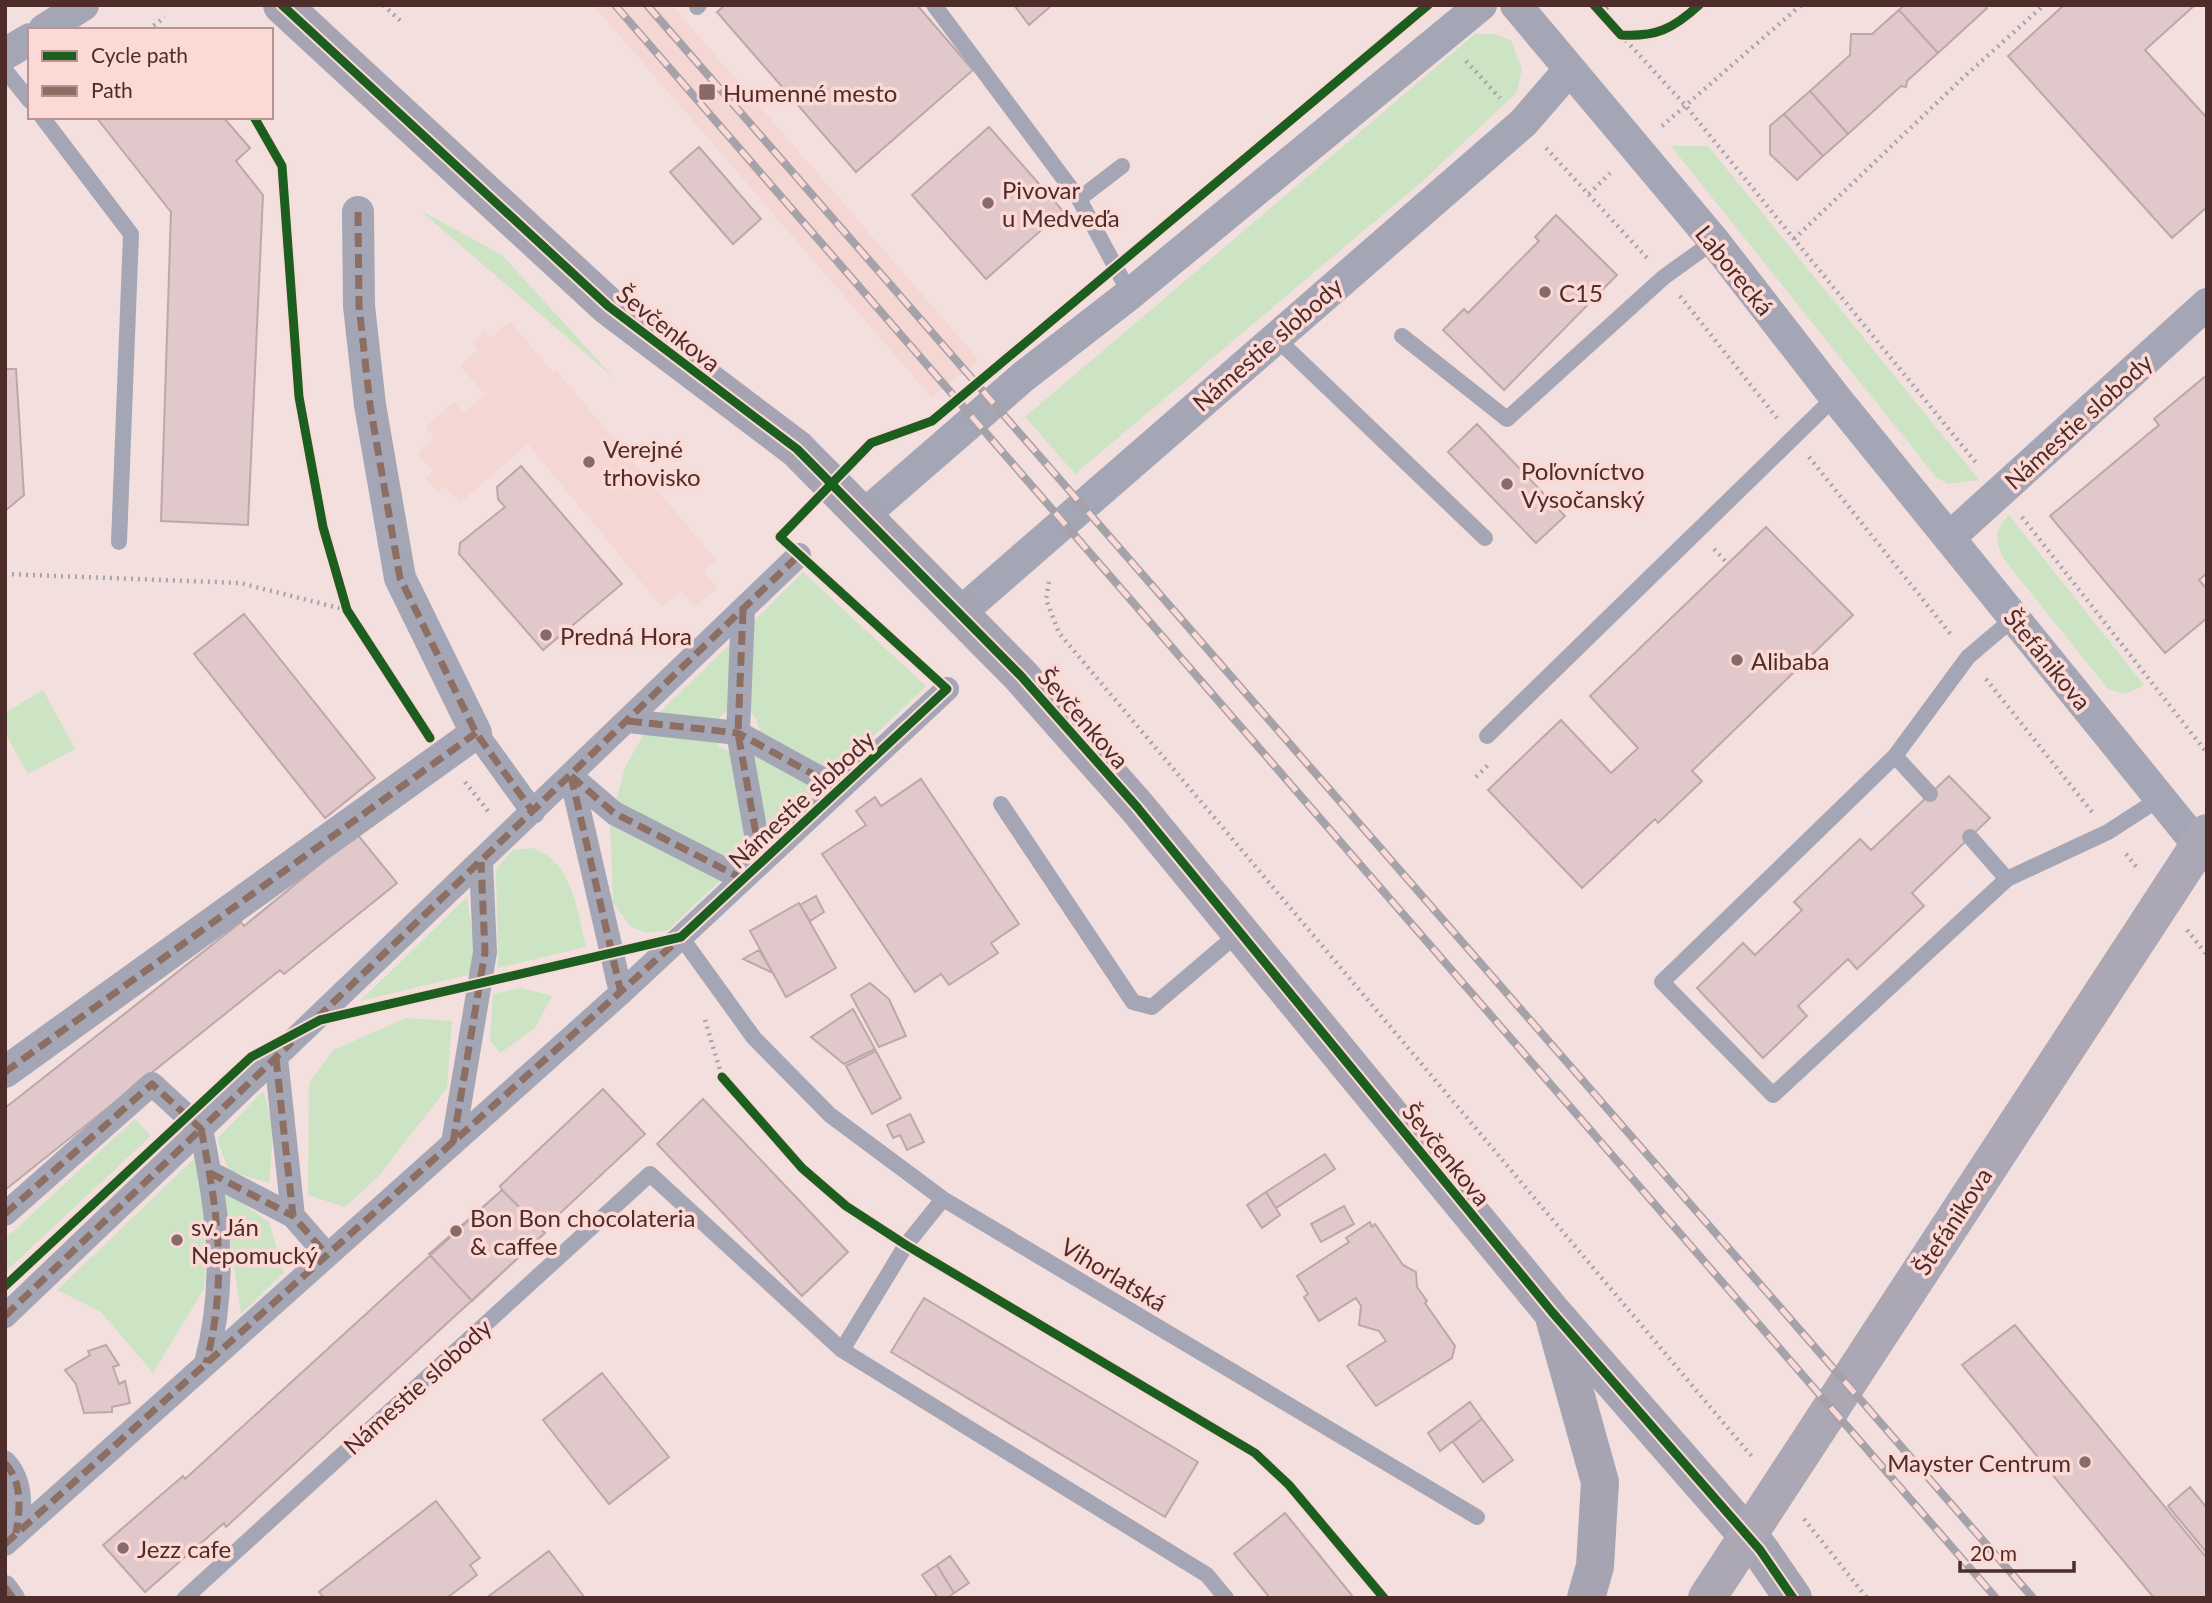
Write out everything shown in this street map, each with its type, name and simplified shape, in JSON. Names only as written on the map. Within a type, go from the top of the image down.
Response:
[{"type":"main road","name":"Ševčenkova","points":[[282,5],[608,306],[797,449],[1021,676],[1137,807],[1552,1312],[1760,1550],[1793,1598]]},
{"type":"main road","name":"Štefánikova","points":[[1707,1598],[2207,833]]},
{"type":"main road","points":[[1552,1312],[1600,1482],[1595,1566],[1586,1598]]},
{"type":"main road","points":[[1760,1550],[1762,1598]]},
{"type":"street","points":[[47,28],[83,5]]},
{"type":"street","points":[[864,515],[1016,383],[1130,295],[1481,5]]},
{"type":"street","name":"Laborecká","points":[[1516,5],[1714,241],[1949,538]]},
{"type":"street","points":[[5,54],[28,40]]},
{"type":"street","name":"Námestie slobody","points":[[960,612],[1523,123],[1570,71]]},
{"type":"street","points":[[358,212],[359,306],[370,405],[400,578],[476,733],[533,812]]},
{"type":"street","name":"Námestie slobody","points":[[1949,538],[2207,304]]},
{"type":"street","name":"Štefánikova","points":[[1949,538],[2207,856]]},
{"type":"street","points":[[5,1317],[799,555]]},
{"type":"street","name":"Námestie slobody","points":[[743,610],[738,733],[761,862]]},
{"type":"street","name":"Námestie slobody","points":[[11,1539],[621,993],[947,689]]},
{"type":"street","name":"Námestie slobody","points":[[628,721],[738,733],[840,789]]},
{"type":"street","points":[[5,1072],[476,733]]},
{"type":"street","points":[[571,776],[621,993]]},
{"type":"street","name":"Námestie slobody","points":[[571,776],[614,813],[743,880]]},
{"type":"street","points":[[453,1143],[485,952],[481,862]]},
{"type":"street","points":[[276,1058],[293,1216]]},
{"type":"street","points":[[5,1214],[152,1084],[201,1129],[210,1173],[218,1225],[218,1319],[206,1363]]},
{"type":"street","points":[[210,1173],[293,1216],[327,1255]]},
{"type":"street","name":"Námestie slobody","points":[[5,1463],[12,1471],[21,1504],[11,1539]]},
{"type":"street","points":[[5,1587],[13,1598]]},
{"type":"lane","points":[[934,5],[1079,200],[1130,295]]},
{"type":"lane","points":[[5,70],[28,99]]},
{"type":"lane","points":[[44,119],[131,234],[119,542]]},
{"type":"lane","points":[[1079,200],[1122,166]]},
{"type":"lane","points":[[1402,335],[1507,419],[1664,277],[1714,241]]},
{"type":"lane","points":[[1275,337],[1485,538]]},
{"type":"lane","points":[[1487,736],[1835,397]]},
{"type":"lane","points":[[2015,617],[1968,657],[1895,756],[1662,982],[1773,1095],[2007,879],[2108,832],[2159,799]]},
{"type":"lane","points":[[1895,756],[1930,794]]},
{"type":"lane","points":[[1001,804],[1133,1002],[1152,1007],[1240,932]]},
{"type":"lane","points":[[1970,837],[2007,879]]},
{"type":"lane","name":"Vihorlatská","points":[[681,937],[754,1038],[830,1115],[943,1199],[1477,1517]]},
{"type":"lane","name":"Námestie slobody","points":[[185,1598],[650,1174],[842,1350]]},
{"type":"lane","points":[[943,1199],[906,1245],[842,1350],[1207,1575],[1226,1598]]},
{"type":"path","points":[[383,5],[403,23]]},
{"type":"path","points":[[1594,5],[1685,105],[1986,474]]},
{"type":"path","points":[[1610,5],[1611,24]]},
{"type":"path","points":[[1657,130],[1801,5]]},
{"type":"path","points":[[1794,239],[1965,76],[2044,5]]},
{"type":"path","points":[[151,28],[165,17]]},
{"type":"path","points":[[1611,24],[1639,36]]},
{"type":"path","points":[[1458,51],[1508,106]]},
{"type":"path","points":[[1539,141],[1664,277],[2141,873]]},
{"type":"path","points":[[1589,194],[1616,167]]},
{"type":"path","points":[[2018,513],[2207,753]]},
{"type":"path","points":[[1716,551],[1728,564]]},
{"type":"path","points":[[799,555],[947,689]]},
{"type":"path","points":[[5,574],[240,583],[347,610]]},
{"type":"path","points":[[344,598],[347,610],[355,622]]},
{"type":"path","points":[[1059,633],[1757,1463]]},
{"type":"path","points":[[446,757],[482,804],[511,833]]},
{"type":"path","points":[[2182,924],[2207,955]]},
{"type":"path","points":[[722,1077],[730,1087]]},
{"type":"path","points":[[1798,1513],[1867,1598]]},
{"type":"shaded area","points":[[593,5],[672,5],[979,360],[932,398]]},
{"type":"shaded area","name":"Verejné trhovisko","points":[[510,322],[553,372],[556,370],[716,560],[703,571],[717,588],[695,607],[681,591],[662,607],[528,444],[460,503],[444,486],[437,492],[425,478],[433,471],[417,453],[434,438],[425,427],[454,402],[464,413],[485,395],[460,366],[477,350],[472,343],[485,331],[491,338]]},
{"type":"green space","points":[[1475,34],[1495,34],[1511,40],[1522,69],[1517,92],[1425,179],[1075,474],[1025,417]]},
{"type":"green space","points":[[1671,146],[1708,146],[1979,480],[1948,484],[1936,477]]},
{"type":"green space","points":[[420,210],[502,255],[614,378]]},
{"type":"green space","points":[[2009,515],[2144,685],[2125,694],[2108,689],[2005,561],[1997,537],[2000,526]]},
{"type":"green space","points":[[803,572],[926,686],[832,776],[760,733],[756,718],[751,712],[750,625]]},
{"type":"green space","points":[[735,639],[729,709],[717,720],[658,714]]},
{"type":"green space","points":[[43,690],[75,749],[28,774],[5,733],[5,713]]},
{"type":"green space","points":[[647,729],[716,739],[719,746],[732,754],[751,851],[736,865],[615,805],[625,767]]},
{"type":"green space","points":[[752,749],[821,787],[766,838]]},
{"type":"green space","points":[[610,820],[724,877],[668,930],[648,933],[631,927],[613,903]]},
{"type":"green space","points":[[533,848],[546,855],[565,876],[576,903],[586,947],[498,968],[496,869],[513,850]]},
{"type":"green space","points":[[467,897],[473,937],[472,974],[360,1001]]},
{"type":"green space","points":[[521,988],[552,996],[535,1028],[500,1053],[490,1040],[493,994]]},
{"type":"green space","points":[[406,1018],[452,1021],[447,1088],[378,1177],[345,1207],[308,1195],[309,1083],[333,1050]]},
{"type":"green space","points":[[263,1091],[274,1127],[269,1183],[229,1171],[217,1139]]},
{"type":"green space","points":[[135,1119],[151,1136],[5,1272],[5,1239]]},
{"type":"green space","points":[[195,1158],[209,1222],[204,1289],[153,1373],[101,1312],[57,1290]]},
{"type":"green space","points":[[223,1190],[269,1222],[284,1272],[241,1314]]},
{"type":"building","points":[[725,5],[917,5],[973,70],[856,172],[717,12]]},
{"type":"building","points":[[1014,5],[1052,5],[1029,25]]},
{"type":"building","points":[[1904,5],[1985,5],[1987,8],[1938,53],[1899,10]]},
{"type":"building","points":[[2064,5],[2195,5],[2145,50],[2207,118],[2207,207],[2172,238],[2008,56]]},
{"type":"building","points":[[1899,10],[1938,53],[1907,81],[1906,87],[1901,86],[1848,134],[1810,91],[1850,55],[1851,34],[1872,34]]},
{"type":"building","points":[[1810,91],[1848,134],[1823,156],[1784,114]]},
{"type":"building","points":[[1784,114],[1823,156],[1797,180],[1770,154],[1770,126]]},
{"type":"building","points":[[98,119],[225,119],[250,148],[236,161],[263,195],[248,525],[161,521],[171,212]]},
{"type":"building","name":"Pivovar u Medveďa","points":[[989,127],[1063,211],[986,279],[912,195]]},
{"type":"building","points":[[699,147],[761,219],[733,244],[670,172]]},
{"type":"building","name":"C15","points":[[1556,215],[1617,275],[1504,390],[1443,330],[1464,309],[1468,313],[1539,241],[1535,237]]},
{"type":"building","points":[[5,369],[16,369],[24,495],[5,511]]},
{"type":"building","points":[[2207,375],[2207,573],[2199,580],[2207,589],[2207,618],[2165,653],[2050,516],[2159,425],[2154,419]]},
{"type":"building","name":"Poľovníctvo Vysočanský","points":[[1477,424],[1565,516],[1536,543],[1448,452]]},
{"type":"building","points":[[521,466],[622,584],[543,650],[459,554],[460,543],[505,507],[498,499],[497,487]]},
{"type":"building","points":[[1766,527],[1853,615],[1692,771],[1702,781],[1658,823],[1655,819],[1582,888],[1488,790],[1561,720],[1611,773],[1638,748],[1590,696]]},
{"type":"building","points":[[244,614],[375,778],[325,818],[194,654]]},
{"type":"building","points":[[1949,776],[1990,818],[1912,893],[1924,906],[1857,969],[1848,959],[1798,1006],[1807,1016],[1763,1058],[1697,988],[1743,943],[1755,955],[1802,910],[1794,902],[1860,839],[1871,850]]},
{"type":"building","points":[[921,779],[1019,924],[991,943],[998,953],[949,985],[941,974],[915,992],[822,854],[866,825],[856,811],[875,797],[881,806]]},
{"type":"building","points":[[357,834],[397,883],[284,974],[280,970],[5,1190],[5,1108],[241,922],[244,926]]},
{"type":"building","points":[[816,896],[824,912],[810,921],[800,905]]},
{"type":"building","points":[[799,903],[836,968],[786,997],[750,931]]},
{"type":"building","points":[[759,950],[773,973],[743,959]]},
{"type":"building","points":[[870,983],[889,999],[906,1036],[879,1047],[851,995]]},
{"type":"building","points":[[853,1009],[875,1049],[844,1064],[811,1037]]},
{"type":"building","points":[[876,1051],[901,1098],[872,1114],[846,1066]]},
{"type":"building","points":[[603,1089],[645,1134],[542,1230],[545,1233],[226,1527],[224,1523],[145,1592],[103,1545],[183,1476],[185,1479],[502,1190],[500,1186]]},
{"type":"building","points":[[703,1099],[848,1252],[802,1296],[657,1144]]},
{"type":"building","points":[[910,1114],[924,1142],[907,1150],[900,1135],[893,1138],[887,1125]]},
{"type":"building","points":[[1325,1154],[1335,1169],[1276,1208],[1266,1192]]},
{"type":"building","points":[[502,1190],[545,1233],[472,1301],[429,1254]]},
{"type":"building","points":[[1266,1192],[1280,1215],[1262,1228],[1247,1205]]},
{"type":"building","points":[[1344,1206],[1354,1224],[1321,1242],[1311,1224]]},
{"type":"building","points":[[1370,1222],[1372,1227],[1375,1224],[1403,1265],[1416,1272],[1417,1287],[1427,1301],[1425,1303],[1455,1346],[1452,1358],[1376,1406],[1347,1366],[1386,1341],[1379,1331],[1359,1325],[1361,1306],[1356,1298],[1319,1321],[1304,1297],[1308,1294],[1297,1276],[1349,1242],[1346,1238]]},
{"type":"building","points":[[924,1298],[1198,1462],[1165,1517],[891,1352]]},
{"type":"building","name":"Mayster Centrum","points":[[2015,1325],[2207,1558],[2207,1598],[2154,1598],[1962,1365]]},
{"type":"building","points":[[106,1345],[119,1365],[113,1367],[119,1384],[125,1381],[130,1403],[112,1407],[112,1412],[84,1413],[76,1384],[65,1370],[90,1355],[88,1351]]},
{"type":"building","points":[[602,1373],[669,1457],[609,1504],[543,1420]]},
{"type":"building","points":[[1470,1402],[1482,1419],[1440,1451],[1428,1433]]},
{"type":"building","points":[[1482,1419],[1513,1460],[1483,1482],[1453,1442]]},
{"type":"building","points":[[2190,1487],[2207,1508],[2207,1553],[2168,1506]]},
{"type":"building","points":[[436,1501],[480,1558],[470,1565],[477,1575],[447,1598],[324,1598],[319,1592]]},
{"type":"building","points":[[1285,1513],[1354,1598],[1270,1598],[1234,1554]]},
{"type":"building","points":[[549,1551],[585,1598],[490,1598],[489,1596]]},
{"type":"building","points":[[950,1556],[969,1583],[954,1593],[937,1565]]},
{"type":"building","points":[[937,1565],[954,1593],[947,1598],[938,1598],[922,1575]]},
{"type":"railway","points":[[615,5],[1996,1598]]},
{"type":"railway","points":[[647,5],[2033,1598]]},
{"type":"marked path","points":[[358,212],[359,306],[370,405],[400,578],[476,733],[533,812]]},
{"type":"marked path","points":[[317,1018],[799,555]]},
{"type":"marked path","points":[[743,610],[738,733],[761,862]]},
{"type":"marked path","points":[[628,721],[738,733],[840,789]]},
{"type":"marked path","points":[[5,1072],[476,733]]},
{"type":"marked path","points":[[571,776],[621,993]]},
{"type":"marked path","points":[[571,776],[614,813],[743,879]]},
{"type":"marked path","points":[[453,1143],[485,952],[481,862]]},
{"type":"marked path","points":[[5,1544],[677,941]]},
{"type":"marked path","points":[[5,1214],[152,1084],[201,1129],[292,1042]]},
{"type":"marked path","points":[[276,1058],[293,1216],[327,1255]]},
{"type":"marked path","points":[[201,1129],[216,1218],[219,1274],[213,1333],[206,1363]]},
{"type":"marked path","points":[[5,1316],[201,1129]]},
{"type":"marked path","points":[[210,1173],[293,1216]]},
{"type":"marked path","points":[[5,1463],[17,1488],[19,1506],[16,1533]]},
{"type":"marked path","points":[[5,1587],[13,1598]]},
{"type":"cycle path","points":[[282,5],[608,306],[797,449],[1021,676],[1137,807],[1552,1312],[1760,1550],[1793,1598]]},
{"type":"cycle path","points":[[5,1286],[251,1057],[320,1020],[681,937],[947,689],[780,537],[871,443],[932,421],[1428,5]]},
{"type":"cycle path","points":[[1594,5],[1621,35],[1644,35],[1663,30],[1699,5]]},
{"type":"cycle path","points":[[255,119],[282,166],[299,397],[323,527],[347,610],[430,738]]},
{"type":"cycle path","points":[[722,1077],[802,1168],[846,1206],[906,1245],[1255,1453],[1289,1485],[1384,1598]]},
{"type":"place","name":"Humenné mesto","points":[[707,92]]},
{"type":"place","name":"Pivovar u Medveďa","points":[[988,203]]},
{"type":"place","name":"C15","points":[[1545,292]]},
{"type":"place","name":"Verejné trhovisko","points":[[589,462]]},
{"type":"place","name":"Poľovníctvo Vysočanský","points":[[1507,484]]},
{"type":"place","name":"Predná Hora","points":[[546,635]]},
{"type":"place","name":"Alibaba","points":[[1737,660]]},
{"type":"place","name":"Bon Bon chocolateria & caffee","points":[[456,1231]]},
{"type":"place","name":"sv. Ján Nepomucký","points":[[177,1240]]},
{"type":"place","name":"Mayster Centrum","points":[[2085,1462]]},
{"type":"place","name":"Jezz cafe","points":[[123,1548]]}]
